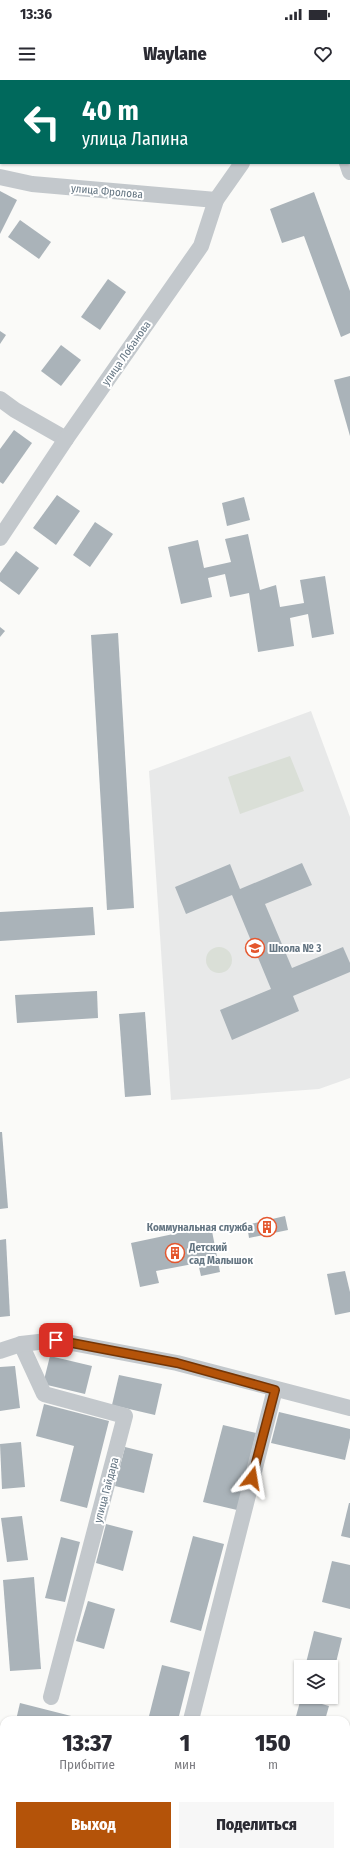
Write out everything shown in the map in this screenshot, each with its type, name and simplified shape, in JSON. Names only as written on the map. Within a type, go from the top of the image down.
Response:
[{"type":"street","name":"улица Лобанова","points":[[0,538],[66,439],[201,246],[216,200],[241,164]]},
{"type":"street","name":"улица Фролова","points":[[0,177],[32,184],[216,200]]},
{"type":"street","points":[[0,399],[15,410],[66,439]]},
{"type":"street","points":[[0,1351],[21,1344],[56,1340],[177,1363],[275,1390],[350,1408]]},
{"type":"street","name":"улица Гайдара","points":[[21,1344],[44,1394],[125,1416],[51,1697]]},
{"type":"street","points":[[192,1716],[275,1390]]},
{"type":"shaded area","name":"Школа № 3","points":[[311,711],[350,817],[350,1078],[319,1089],[171,1100],[149,771]]},
{"type":"shaded area","points":[[290,756],[304,791],[240,814],[228,777]]},
{"type":"shaded area","points":[[219,947],[228,951],[232,960],[228,969],[219,973],[210,969],[206,960],[210,951]]},
{"type":"building","points":[[0,191],[17,200],[0,234]]},
{"type":"building","points":[[314,192],[350,291],[350,333],[341,337],[304,236],[282,243],[270,209]]},
{"type":"building","points":[[20,220],[51,242],[39,259],[8,237]]},
{"type":"building","points":[[108,279],[126,292],[100,330],[81,317]]},
{"type":"building","points":[[0,331],[6,335],[0,344]]},
{"type":"building","points":[[61,345],[81,360],[61,386],[41,371]]},
{"type":"building","points":[[350,376],[350,436],[334,380]]},
{"type":"building","points":[[14,430],[32,443],[3,484],[0,482],[0,449]]},
{"type":"building","points":[[57,495],[80,511],[56,545],[33,528]]},
{"type":"building","points":[[244,497],[250,520],[227,526],[222,503]]},
{"type":"building","points":[[95,522],[113,534],[90,567],[73,555]]},
{"type":"building","points":[[248,534],[260,590],[276,585],[280,607],[304,603],[300,580],[325,576],[334,634],[312,638],[308,614],[290,618],[294,646],[258,652],[249,593],[230,597],[225,574],[208,578],[212,597],[181,604],[168,547],[198,540],[204,568],[231,562],[225,539]]},
{"type":"building","points":[[16,551],[39,568],[19,595],[0,581],[0,573]]},
{"type":"building","points":[[0,627],[5,631],[0,637]]},
{"type":"building","points":[[118,633],[134,908],[107,910],[91,635]]},
{"type":"building","points":[[302,863],[312,885],[265,904],[292,968],[343,947],[350,963],[350,972],[293,996],[299,1011],[232,1040],[220,1010],[271,989],[232,895],[186,914],[175,887],[230,864],[240,889]]},
{"type":"building","points":[[93,907],[95,935],[0,941],[0,912]]},
{"type":"building","points":[[97,991],[98,1018],[17,1023],[15,995]]},
{"type":"building","points":[[145,1012],[151,1095],[125,1097],[119,1014]]},
{"type":"building","points":[[0,1132],[2,1132],[8,1208],[0,1209]]},
{"type":"building","name":"Коммунальная служба","points":[[285,1216],[288,1230],[249,1238],[247,1225]]},
{"type":"building","name":"Детский сад Малышок","points":[[211,1226],[220,1272],[201,1276],[198,1263],[156,1271],[159,1283],[140,1287],[131,1243]]},
{"type":"building","points":[[6,1239],[10,1316],[0,1317],[0,1240]]},
{"type":"building","points":[[345,1271],[350,1292],[350,1312],[335,1315],[327,1274]]},
{"type":"building","points":[[50,1356],[92,1366],[85,1394],[43,1384]]},
{"type":"building","points":[[15,1366],[20,1408],[0,1411],[0,1367]]},
{"type":"building","points":[[119,1375],[162,1384],[155,1415],[112,1405]]},
{"type":"building","points":[[44,1404],[109,1421],[87,1508],[60,1501],[74,1446],[36,1436]]},
{"type":"building","points":[[279,1412],[350,1429],[350,1438],[345,1460],[271,1443]]},
{"type":"building","points":[[223,1425],[256,1433],[237,1510],[203,1502]]},
{"type":"building","points":[[21,1442],[25,1487],[2,1489],[0,1444]]},
{"type":"building","points":[[125,1447],[153,1454],[144,1493],[115,1486]]},
{"type":"building","points":[[350,1503],[350,1538],[341,1536]]},
{"type":"building","points":[[22,1516],[28,1560],[7,1562],[1,1518]]},
{"type":"building","points":[[106,1524],[133,1531],[123,1571],[96,1563]]},
{"type":"building","points":[[193,1536],[224,1544],[201,1631],[170,1622]]},
{"type":"building","points":[[61,1537],[80,1542],[65,1602],[45,1598]]},
{"type":"building","points":[[332,1561],[350,1565],[350,1609],[322,1602]]},
{"type":"building","points":[[34,1577],[41,1669],[10,1671],[3,1580]]},
{"type":"building","points":[[88,1601],[115,1609],[104,1649],[76,1641]]},
{"type":"building","points":[[314,1631],[342,1638],[337,1660],[307,1660]]},
{"type":"building","points":[[162,1665],[190,1672],[179,1716],[149,1716]]},
{"type":"building","points":[[20,1703],[71,1716],[17,1716]]},
{"type":"building","points":[[299,1704],[322,1704],[329,1706],[326,1716],[296,1716]]},
{"type":"place","name":"Школа № 3","points":[[255,948]]},
{"type":"place","name":"Коммунальная служба","points":[[267,1227]]},
{"type":"place","name":"Детский сад Малышок","points":[[175,1253]]},
{"type":"route","points":[[56,1340],[177,1363],[275,1390],[252,1478]]}]
